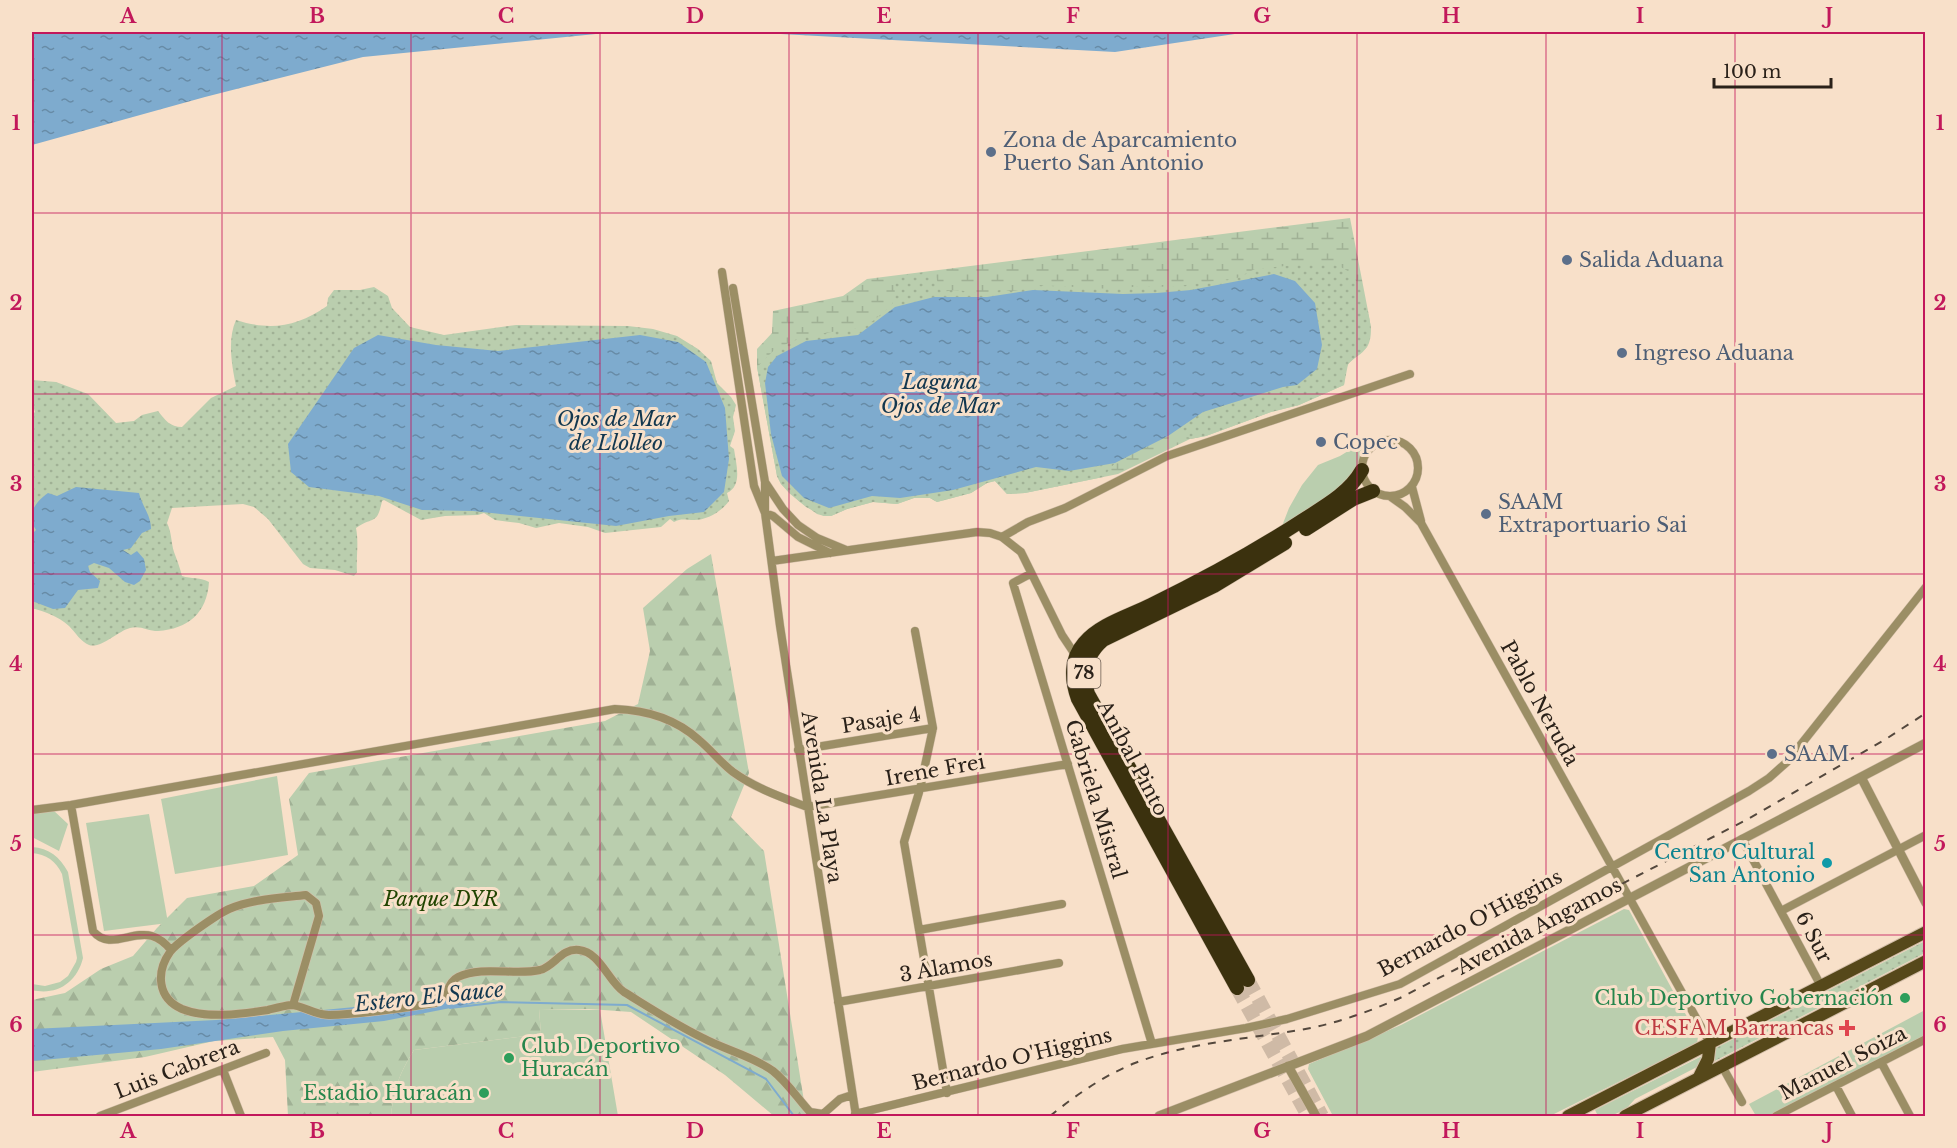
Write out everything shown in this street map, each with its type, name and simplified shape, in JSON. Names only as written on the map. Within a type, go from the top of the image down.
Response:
[{"type":"highway","name":"78","points":[[1081,661],[1084,643],[1102,628],[1206,578],[1274,539],[1344,492],[1362,470]]},
{"type":"highway","name":"Aníbal Pinto","points":[[1243,984],[1078,699],[1073,677],[1081,661],[1102,640],[1229,578],[1342,506],[1373,491]]},
{"type":"main road","points":[[1568,1116],[1587,1112],[1710,1043],[1926,932]]},
{"type":"main road","points":[[1625,1116],[1926,961]]},
{"type":"main road","points":[[1696,1080],[1706,1065],[1710,1043]]},
{"type":"street","points":[[722,272],[754,486],[765,513],[798,537],[832,553]]},
{"type":"street","points":[[733,288],[765,482],[783,510],[798,525],[826,543],[850,551]]},
{"type":"street","points":[[1002,537],[1028,522],[1065,508],[1167,456],[1410,374]]},
{"type":"street","points":[[1388,440],[1400,442],[1410,448],[1418,463],[1418,476],[1412,487],[1402,494],[1391,497],[1373,491],[1365,482],[1362,470],[1363,459],[1373,446],[1388,440]]},
{"type":"street","name":"Avenida La Playa","points":[[765,482],[765,513],[780,626],[855,1116]]},
{"type":"street","name":"Pablo Neruda","points":[[1412,487],[1421,523]]},
{"type":"street","name":"Pablo Neruda","points":[[1391,497],[1406,507],[1421,523],[1710,1043]]},
{"type":"street","points":[[772,561],[977,532],[990,533],[1002,537],[1020,552],[1062,635],[1081,661]]},
{"type":"street","name":"Gabriela Mistral","points":[[1030,574],[1013,583],[1152,1044]]},
{"type":"street","name":"Bernardo O'Higgins","points":[[855,1116],[878,1107],[947,1093],[1122,1049],[1287,1019],[1400,984],[1759,785],[1778,771],[1795,753],[1926,587]]},
{"type":"street","points":[[915,631],[933,728],[920,789],[904,842],[947,1093]]},
{"type":"street","points":[[32,810],[615,709],[648,713],[671,721],[700,741],[721,762],[743,779],[766,792],[807,807]]},
{"type":"street","name":"Pasaje 4","points":[[798,750],[933,728]]},
{"type":"street","name":"Avenida Angamos","points":[[1159,1116],[1181,1112],[1288,1066],[1367,1036],[1926,743]]},
{"type":"street","name":"Irene Frei","points":[[807,807],[1068,764]]},
{"type":"street","points":[[1861,777],[1926,903]]},
{"type":"street","points":[[71,805],[93,931],[108,940],[149,935],[163,942],[171,950]]},
{"type":"street","points":[[1781,910],[1926,835]]},
{"type":"street","name":"6 Sur","points":[[1742,839],[1821,986]]},
{"type":"street","points":[[293,1005],[319,916],[316,903],[306,895],[253,902],[216,916],[171,950],[161,970],[161,984],[169,1000],[179,1007],[208,1015],[293,1005],[315,1013],[329,1015],[435,1003],[446,995],[452,983],[460,976],[486,971],[538,971],[549,966],[564,952],[579,950],[592,956],[612,981],[626,993],[702,1038],[773,1071],[810,1112],[823,1114],[840,1099],[852,1095]]},
{"type":"street","points":[[919,930],[1062,904]]},
{"type":"street","name":"3 Álamos","points":[[838,1002],[1059,963]]},
{"type":"street","name":"Manuel Soiza","points":[[1776,1116],[1926,1039]]},
{"type":"street","name":"Luis Cabrera","points":[[100,1116],[123,1112],[266,1053]]},
{"type":"street","points":[[1881,1062],[1910,1116]]},
{"type":"street","points":[[1288,1066],[1314,1116]]},
{"type":"street","points":[[1722,1066],[1742,1102]]},
{"type":"street","points":[[223,1070],[241,1116]]},
{"type":"street","points":[[1836,1086],[1852,1116]]},
{"type":"green space","name":"Laguna Ojos de Mar","points":[[1350,218],[1371,328],[1367,347],[1348,364],[1344,385],[1299,405],[1271,412],[1206,436],[1190,439],[1118,474],[1025,493],[1007,494],[995,481],[971,493],[937,502],[930,498],[914,498],[897,504],[873,502],[831,516],[824,516],[817,514],[799,501],[781,484],[777,476],[757,367],[757,349],[772,333],[773,311],[843,296],[867,279]]},
{"type":"green space","name":"Laguna Ojos de Mar","points":[[1316,263],[1345,269],[1356,280],[1369,316],[1371,334],[1365,349],[1348,365],[1344,385],[1299,405],[1271,412],[1206,436],[1190,439],[1183,431],[1168,436],[1115,463],[1103,477],[1025,493],[1007,494],[995,481],[971,493],[937,502],[930,498],[914,498],[897,504],[873,502],[831,516],[824,516],[806,507],[789,493],[777,476],[757,367],[774,350],[797,339],[868,325],[891,306],[895,297],[894,277],[925,272],[936,277],[940,290],[943,292],[955,290],[988,293],[1012,291],[1038,285],[1112,289],[1143,286],[1171,287],[1237,278],[1255,269]]},
{"type":"green space","points":[[374,287],[388,296],[392,308],[410,327],[444,335],[516,325],[628,326],[653,329],[677,336],[698,349],[711,361],[717,383],[736,405],[733,417],[735,431],[730,446],[734,449],[737,480],[727,493],[729,501],[718,512],[704,519],[674,522],[670,519],[661,527],[605,533],[588,527],[559,523],[536,528],[495,520],[484,513],[421,520],[384,500],[376,517],[356,528],[357,572],[354,576],[335,570],[310,568],[303,564],[268,519],[254,507],[243,504],[172,508],[167,523],[182,576],[209,582],[200,611],[187,623],[169,630],[158,631],[130,628],[94,646],[83,642],[69,626],[60,620],[32,608],[32,415],[35,412],[32,402],[32,380],[56,382],[88,394],[116,423],[134,421],[142,415],[158,411],[171,424],[182,427],[211,398],[236,386],[231,344],[236,320],[272,326],[294,323],[327,306],[328,298],[334,290],[360,290]]},
{"type":"green space","points":[[1371,437],[1358,467],[1345,485],[1282,526],[1302,485],[1318,465],[1340,456]]},
{"type":"green space","name":"Parque DYR","points":[[711,554],[749,773],[731,817],[764,851],[804,1101],[815,1116],[774,1116],[725,1075],[631,1012],[589,1009],[539,1009],[541,1034],[414,1050],[398,1082],[391,1116],[288,1116],[285,1060],[273,1037],[214,1041],[145,1057],[32,1072],[32,1000],[65,993],[101,969],[133,956],[187,898],[254,886],[298,855],[289,799],[309,773],[605,721],[638,704],[650,651],[643,608],[687,569]]},
{"type":"green space","points":[[277,776],[288,855],[175,874],[161,799]]},
{"type":"green space","points":[[53,810],[68,824],[59,851],[32,837],[32,813]]},
{"type":"green space","points":[[149,814],[168,923],[104,931],[86,823]]},
{"type":"green space","points":[[32,847],[44,849],[53,854],[68,872],[83,958],[71,981],[49,991],[32,990],[32,984],[45,986],[60,982],[68,976],[77,958],[62,874],[50,859],[32,853]]},
{"type":"green space","points":[[1624,909],[1629,910],[1698,1037],[1697,1043],[1550,1116],[1333,1116],[1308,1069],[1309,1064],[1401,1025]]},
{"type":"green space","points":[[1925,941],[1925,953],[1715,1061],[1710,1051]]},
{"type":"green space","name":"Club Deportivo Huracán","points":[[539,1009],[600,1010],[618,1116],[391,1116],[398,1082],[414,1050],[541,1034]]},
{"type":"green space","points":[[1925,1010],[1925,1035],[1770,1116],[1756,1116],[1749,1104]]},
{"type":"green space","points":[[1702,1056],[1697,1067],[1635,1099],[1626,1109],[1611,1116],[1598,1116],[1595,1110]]},
{"type":"water","points":[[32,32],[616,32],[363,57],[205,97],[32,145]]},
{"type":"water","points":[[743,32],[1248,32],[1115,52]]},
{"type":"water","name":"Laguna Ojos de Mar","points":[[1274,274],[1295,281],[1315,303],[1322,345],[1317,369],[1297,385],[1283,387],[1203,412],[1168,436],[1115,463],[1069,471],[1036,467],[953,490],[900,498],[872,496],[829,508],[804,498],[782,476],[771,434],[765,383],[768,367],[777,356],[806,341],[858,335],[895,307],[934,297],[987,297],[1033,290],[1123,294],[1157,293],[1191,290]]},
{"type":"water","name":"Ojos de Mar de Llolleo","points":[[378,335],[436,345],[498,351],[640,335],[678,342],[706,362],[725,408],[729,459],[724,492],[704,512],[616,526],[473,511],[422,510],[379,496],[309,487],[291,472],[288,444],[354,348]]},
{"type":"water","points":[[76,487],[139,493],[150,519],[151,529],[142,533],[131,548],[123,550],[131,555],[137,551],[144,559],[146,570],[140,581],[134,585],[125,582],[109,568],[94,563],[88,566],[90,572],[100,581],[98,588],[78,590],[65,608],[53,609],[32,601],[32,534],[36,530],[32,514],[39,500],[48,493],[57,496]]},
{"type":"water","points":[[502,998],[384,1021],[283,1031],[161,1049],[32,1061],[32,1029],[216,1020],[429,1000]]},
{"type":"waterway","name":"Estero El Sauce","points":[[450,1008],[501,1002],[627,1005],[766,1079],[794,1116]]},
{"type":"tunnel","points":[[1248,980],[1322,1116]]},
{"type":"tunnel","points":[[1237,988],[1308,1116]]},
{"type":"railway","points":[[1050,1116],[1101,1080],[1123,1068],[1155,1056],[1196,1046],[1326,1024],[1364,1013],[1400,998],[1748,819],[1886,739],[1926,713]]},
{"type":"place","name":"Zona de Aparcamiento Puerto San Antonio","points":[[991,152]]},
{"type":"place","name":"Salida Aduana","points":[[1567,260]]},
{"type":"place","name":"Ingreso Aduana","points":[[1622,353]]},
{"type":"place","name":"Copec","points":[[1321,442]]},
{"type":"place","name":"SAAM Extraportuario Sai","points":[[1486,514]]},
{"type":"place","name":"SAAM","points":[[1772,754]]},
{"type":"place","name":"Centro Cultural San Antonio","points":[[1827,863]]},
{"type":"place","name":"Club Deportivo Gobernación","points":[[1905,998]]},
{"type":"place","name":"CESFAM Barrancas","points":[[1847,1028]]},
{"type":"place","name":"Club Deportivo Huracán","points":[[509,1058]]},
{"type":"place","name":"Estadio Huracán","points":[[484,1093]]}]
